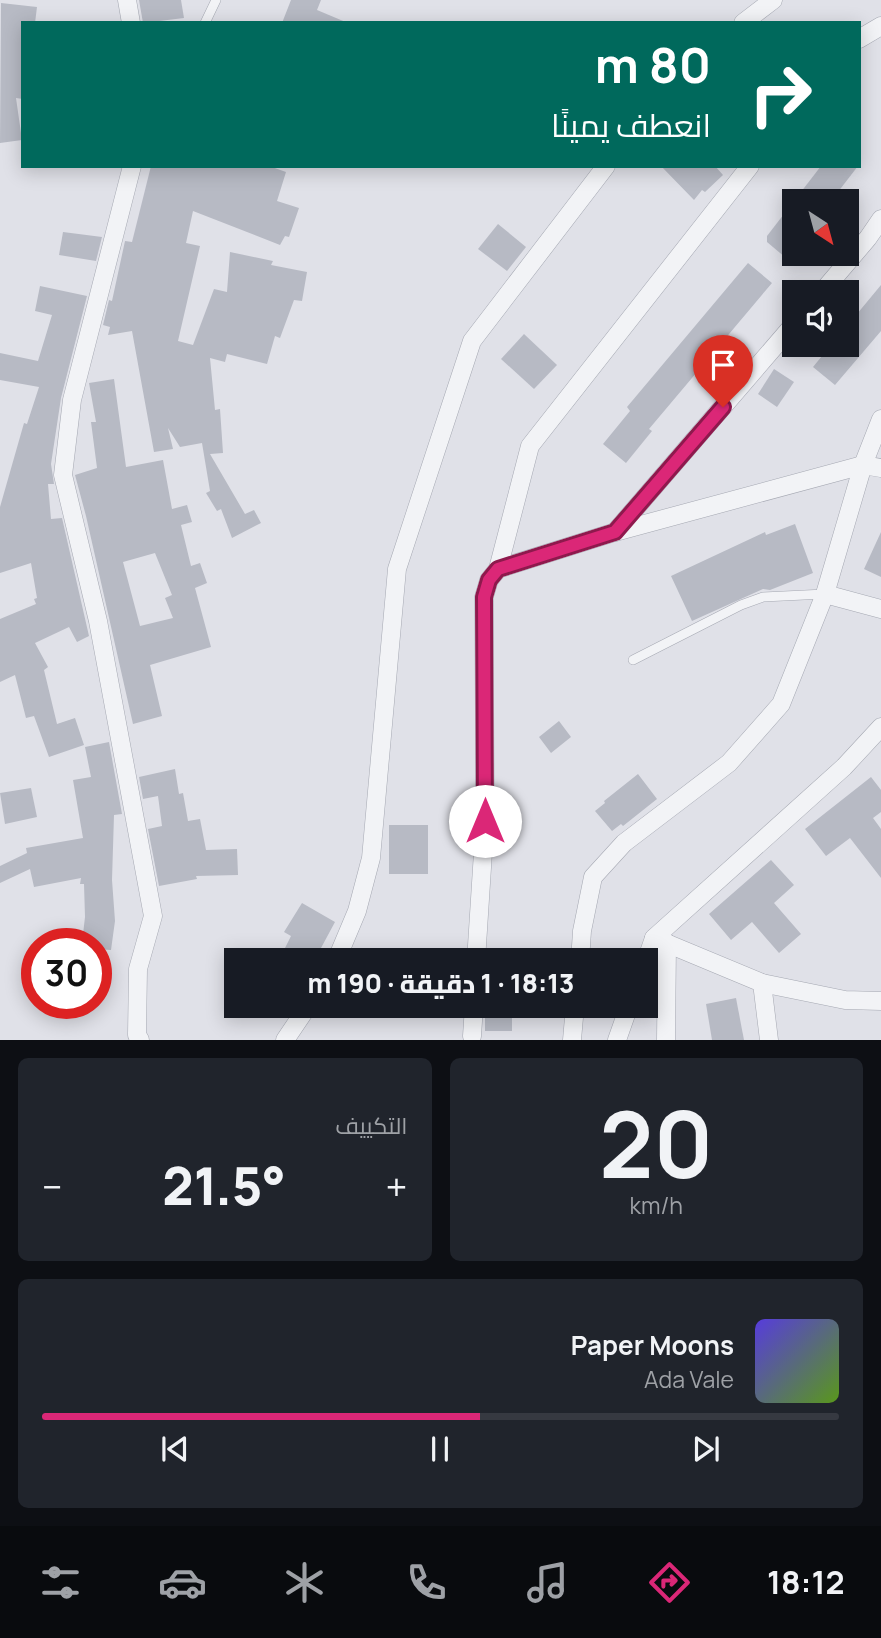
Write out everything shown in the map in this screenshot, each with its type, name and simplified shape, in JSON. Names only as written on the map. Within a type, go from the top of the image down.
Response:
[{"type":"street","points":[[127,0],[131,21]]},
{"type":"street","points":[[746,21],[773,0]]},
{"type":"street","points":[[861,38],[881,26]]},
{"type":"street","points":[[131,168],[72,400],[63,475],[98,621],[153,916],[138,969],[136,1023],[140,1040]]},
{"type":"street","points":[[341,948],[357,911],[371,858],[397,569],[472,341],[604,168]]},
{"type":"street","points":[[478,948],[485,821],[484,597],[489,580],[498,569],[530,446],[748,168]]},
{"type":"street","points":[[835,280],[875,243],[881,219]]},
{"type":"street","points":[[615,532],[782,338]]},
{"type":"street","points":[[581,948],[593,877],[624,844],[729,763],[780,704],[825,594],[872,466],[881,419]]},
{"type":"street","points":[[498,569],[615,532],[872,466]]},
{"type":"street","points":[[825,594],[881,609]]},
{"type":"street","points":[[655,948],[844,767],[881,727]]},
{"type":"street","points":[[660,941],[762,983],[845,1000],[881,1001]]},
{"type":"street","points":[[660,941],[666,1040]]},
{"type":"street","points":[[762,983],[769,1040]]},
{"type":"street","points":[[285,1040],[300,1018]]},
{"type":"street","points":[[472,1036],[473,1018]]},
{"type":"street","points":[[572,1040],[574,1018]]},
{"type":"street","points":[[617,1040],[625,1018]]},
{"type":"lane","points":[[206,21],[216,0]]},
{"type":"lane","points":[[633,660],[741,605],[763,597],[825,594]]},
{"type":"building","points":[[139,0],[181,0],[184,18],[143,21]]},
{"type":"building","points":[[291,0],[321,0],[317,10],[343,21],[283,21]]},
{"type":"building","points":[[1,3],[37,7],[35,21],[21,21],[21,99],[16,98],[21,140],[0,143]]},
{"type":"building","points":[[150,168],[275,168],[286,172],[277,201],[299,208],[289,237],[285,236],[280,245],[193,211],[186,243],[200,246],[178,341],[193,345],[214,289],[227,292],[230,252],[273,261],[271,265],[307,272],[302,301],[294,300],[280,338],[275,336],[267,364],[227,354],[225,362],[210,358],[215,410],[220,409],[223,453],[210,454],[245,514],[254,510],[261,523],[232,538],[221,509],[217,511],[206,493],[210,491],[202,443],[180,447],[168,428],[173,449],[154,452],[132,331],[108,335],[110,327],[103,325],[109,300],[112,301],[125,241],[132,242]]},
{"type":"building","points":[[663,168],[717,168],[723,175],[705,192],[702,190],[694,200]]},
{"type":"building","points":[[819,168],[856,168],[840,189],[803,189]]},
{"type":"building","points":[[782,217],[782,255],[767,242],[767,236]]},
{"type":"building","points":[[498,224],[526,247],[507,271],[478,249]]},
{"type":"building","points":[[63,232],[102,237],[96,261],[59,255]]},
{"type":"building","points":[[748,263],[772,283],[649,429],[652,431],[626,463],[603,444],[630,411],[627,407]]},
{"type":"building","points":[[881,285],[881,331],[859,357],[859,312]]},
{"type":"building","points":[[40,286],[87,296],[61,398],[51,464],[54,484],[48,484],[51,519],[62,518],[89,636],[77,642],[69,627],[35,643],[48,667],[44,670],[57,724],[75,718],[84,745],[49,757],[34,716],[26,718],[15,675],[0,682],[0,619],[36,604],[34,599],[37,598],[31,563],[0,573],[0,507],[24,423],[27,424],[39,387],[0,380],[0,353],[38,361],[52,315],[35,311]]},
{"type":"building","points":[[524,334],[557,365],[534,389],[501,359]]},
{"type":"building","points":[[821,357],[859,357],[835,385],[813,367]]},
{"type":"building","points":[[774,369],[794,382],[777,407],[758,394]]},
{"type":"building","points":[[114,379],[126,467],[163,460],[172,509],[187,505],[192,522],[181,525],[191,566],[200,563],[207,583],[195,588],[211,647],[150,665],[162,716],[133,724],[75,475],[97,468],[91,422],[96,422],[89,383]],"holes":[[[155,553],[172,595],[165,598],[173,618],[140,626],[123,562]]]},
{"type":"building","points":[[795,524],[813,573],[770,590],[763,589],[692,621],[671,576],[765,532],[766,535]]},
{"type":"building","points":[[881,532],[881,577],[864,569]]},
{"type":"building","points":[[559,721],[571,737],[551,753],[539,737]]},
{"type":"building","points":[[109,742],[122,814],[114,815],[112,880],[115,921],[112,943],[112,928],[84,928],[84,884],[80,884],[81,878],[34,887],[30,869],[0,883],[0,866],[27,853],[26,848],[83,838],[73,780],[91,777],[85,747]]},
{"type":"building","points":[[175,769],[179,794],[183,793],[188,821],[200,819],[206,850],[237,849],[238,875],[196,876],[197,879],[159,886],[148,829],[162,826],[158,796],[143,799],[139,777]]},
{"type":"building","points":[[638,774],[657,799],[623,826],[621,824],[612,831],[595,811]]},
{"type":"building","points":[[871,777],[881,790],[881,812],[873,818],[881,829],[881,878],[850,838],[826,856],[805,829]]},
{"type":"building","points":[[31,788],[37,817],[5,824],[0,793]]},
{"type":"building","points":[[389,825],[428,825],[428,874],[389,874]]},
{"type":"building","points":[[771,860],[794,885],[774,903],[801,934],[779,953],[752,922],[731,940],[709,914]]},
{"type":"building","points":[[302,903],[335,922],[321,948],[285,948],[291,936],[284,932]]},
{"type":"building","points":[[736,998],[744,1040],[712,1040],[706,1004]]},
{"type":"building","points":[[485,1018],[512,1018],[512,1031],[485,1031]]},
{"type":"route","points":[[485,821],[484,597],[489,580],[498,569],[615,532],[723,407]]}]
